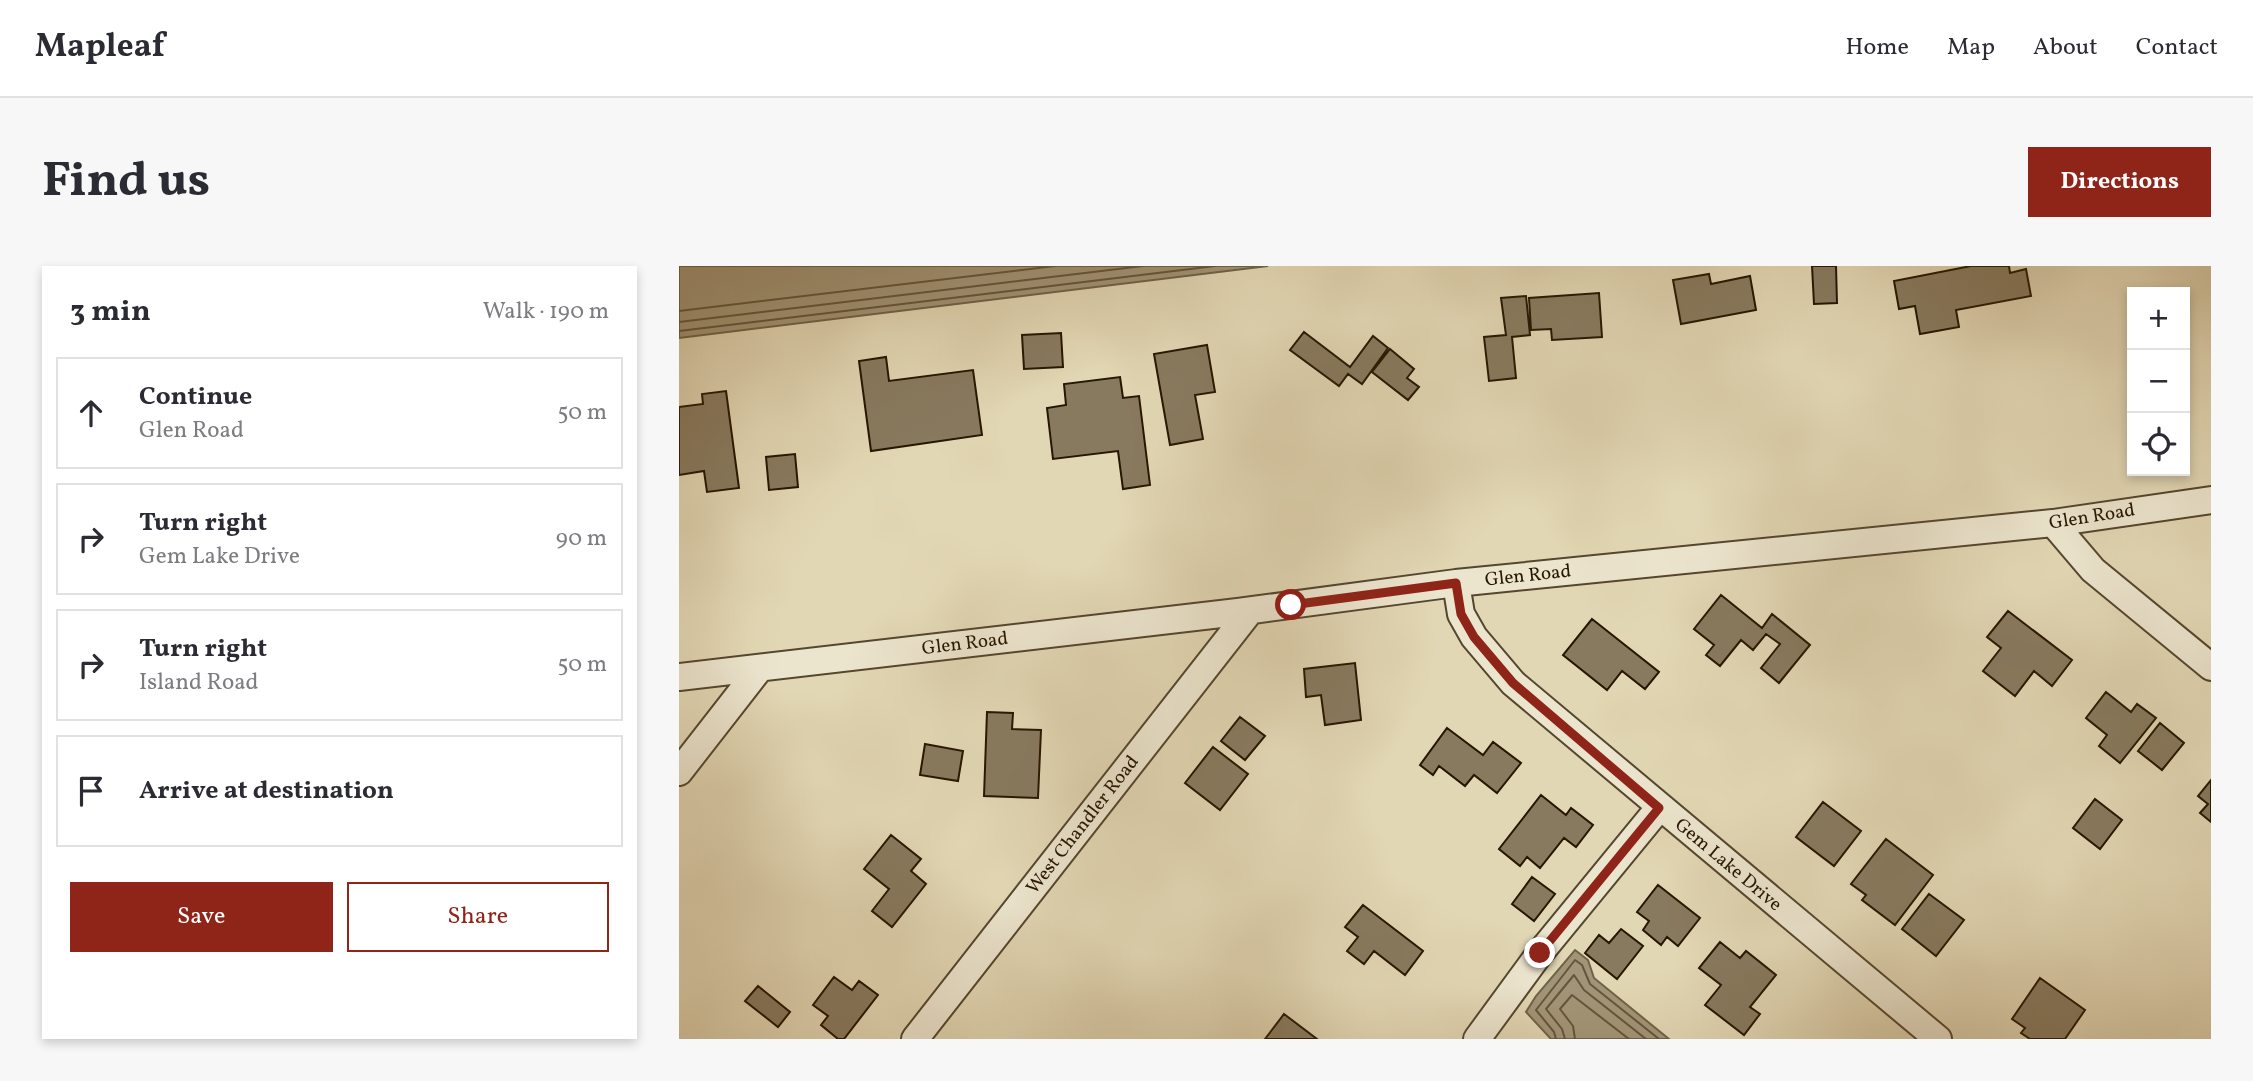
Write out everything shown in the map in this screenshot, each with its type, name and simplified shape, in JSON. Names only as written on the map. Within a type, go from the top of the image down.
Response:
[{"type":"street","name":"Glen Road","points":[[679,677],[1250,611],[1456,583],[2053,523],[2211,500]]},
{"type":"street","points":[[2053,523],[2092,570],[2211,667]]},
{"type":"street","name":"Gem Lake Drive","points":[[1456,583],[1461,614],[1474,637],[1513,683],[1938,1039]]},
{"type":"street","name":"West Chandler Road","points":[[915,1039],[1250,611]]},
{"type":"street","points":[[679,772],[760,668]]},
{"type":"street","points":[[1477,1039],[1540,953],[1659,808]]},
{"type":"water","points":[[679,266],[1268,266],[679,338]]},
{"type":"water","points":[[1575,950],[1588,960],[1594,978],[1669,1039],[1551,1039],[1526,1012]]},
{"type":"building","points":[[1812,266],[1836,266],[1837,303],[1814,304]]},
{"type":"building","points":[[1971,266],[2009,266],[2010,273],[2026,269],[2031,296],[1956,310],[1959,327],[1920,334],[1915,306],[1899,309],[1894,281]]},
{"type":"building","points":[[1709,274],[1711,284],[1750,276],[1756,310],[1681,324],[1673,280]]},
{"type":"building","points":[[1599,293],[1602,337],[1552,340],[1551,329],[1531,330],[1529,298]]},
{"type":"building","points":[[1526,296],[1530,335],[1512,337],[1516,378],[1489,381],[1484,337],[1506,335],[1501,298]]},
{"type":"building","points":[[1304,332],[1350,367],[1373,336],[1388,348],[1362,384],[1348,374],[1339,386],[1290,350]]},
{"type":"building","points":[[1061,333],[1063,367],[1024,369],[1022,335]]},
{"type":"building","points":[[1207,345],[1215,392],[1195,395],[1203,439],[1170,445],[1154,354]]},
{"type":"building","points":[[1390,349],[1414,369],[1407,378],[1419,387],[1408,400],[1372,372]]},
{"type":"building","points":[[886,357],[889,381],[973,370],[982,435],[871,451],[859,361]]},
{"type":"building","points":[[1120,377],[1123,398],[1139,396],[1150,485],[1123,489],[1118,451],[1053,459],[1047,408],[1066,405],[1064,384]]},
{"type":"building","points":[[726,391],[739,488],[707,492],[704,471],[679,475],[679,407],[703,404],[702,394]]},
{"type":"building","points":[[795,454],[798,487],[769,490],[766,457]]},
{"type":"building","points":[[1721,595],[1762,628],[1772,614],[1810,645],[1779,683],[1761,668],[1780,644],[1766,634],[1753,650],[1741,640],[1720,666],[1706,655],[1714,645],[1694,629]]},
{"type":"building","points":[[2008,611],[2072,660],[2052,686],[2034,671],[2015,696],[1983,671],[2001,648],[1987,637]]},
{"type":"building","points":[[1592,619],[1659,672],[1645,689],[1622,671],[1607,690],[1563,655]]},
{"type":"building","points":[[1355,663],[1361,720],[1325,725],[1321,695],[1306,697],[1304,669]]},
{"type":"building","points":[[2106,692],[2131,712],[2137,704],[2156,718],[2120,763],[2099,746],[2107,735],[2086,718]]},
{"type":"building","points":[[987,712],[1013,713],[1012,729],[1041,730],[1038,798],[984,796]]},
{"type":"building","points":[[1240,717],[1265,736],[1245,760],[1221,741]]},
{"type":"building","points":[[2160,723],[2184,743],[2162,770],[2138,751]]},
{"type":"building","points":[[1447,728],[1483,755],[1493,742],[1521,763],[1497,793],[1474,775],[1465,786],[1439,766],[1433,775],[1420,765]]},
{"type":"building","points":[[925,744],[963,751],[958,781],[920,775]]},
{"type":"building","points":[[1213,747],[1248,774],[1220,810],[1185,783]]},
{"type":"building","points":[[2211,780],[2211,822],[2200,813],[2208,804],[2198,796]]},
{"type":"building","points":[[1541,795],[1566,815],[1571,808],[1593,825],[1576,847],[1564,838],[1540,868],[1527,857],[1520,866],[1499,849]]},
{"type":"building","points":[[2095,799],[2122,820],[2100,849],[2073,828]]},
{"type":"building","points":[[1823,802],[1861,831],[1834,866],[1796,837]]},
{"type":"building","points":[[891,835],[921,859],[911,871],[926,884],[892,927],[872,911],[889,889],[864,869]]},
{"type":"building","points":[[1886,839],[1933,875],[1895,925],[1862,900],[1866,895],[1851,884]]},
{"type":"building","points":[[1532,877],[1555,894],[1534,921],[1512,904]]},
{"type":"building","points":[[1658,885],[1700,918],[1678,946],[1667,937],[1661,945],[1643,930],[1649,921],[1637,912]]},
{"type":"building","points":[[1929,894],[1964,920],[1936,956],[1902,929]]},
{"type":"building","points":[[1363,905],[1423,951],[1405,975],[1374,951],[1364,964],[1347,951],[1358,937],[1345,927]]},
{"type":"building","points":[[1621,929],[1643,946],[1617,979],[1585,953],[1599,935],[1609,943]]},
{"type":"building","points":[[1720,942],[1740,958],[1746,951],[1776,975],[1750,1007],[1760,1014],[1744,1035],[1705,1005],[1721,985],[1699,968]]},
{"type":"building","points":[[834,977],[852,990],[859,981],[878,995],[844,1039],[838,1039],[821,1025],[828,1016],[813,1005]]},
{"type":"building","points":[[2040,978],[2085,1010],[2065,1039],[2030,1039],[2021,1033],[2025,1028],[2012,1019]]},
{"type":"building","points":[[758,986],[790,1012],[778,1027],[745,1001]]},
{"type":"building","points":[[1284,1014],[1317,1039],[1265,1039]]},
{"type":"route","points":[[1291,605],[1456,583],[1461,614],[1490,658],[1513,683],[1659,808],[1540,953]]}]
